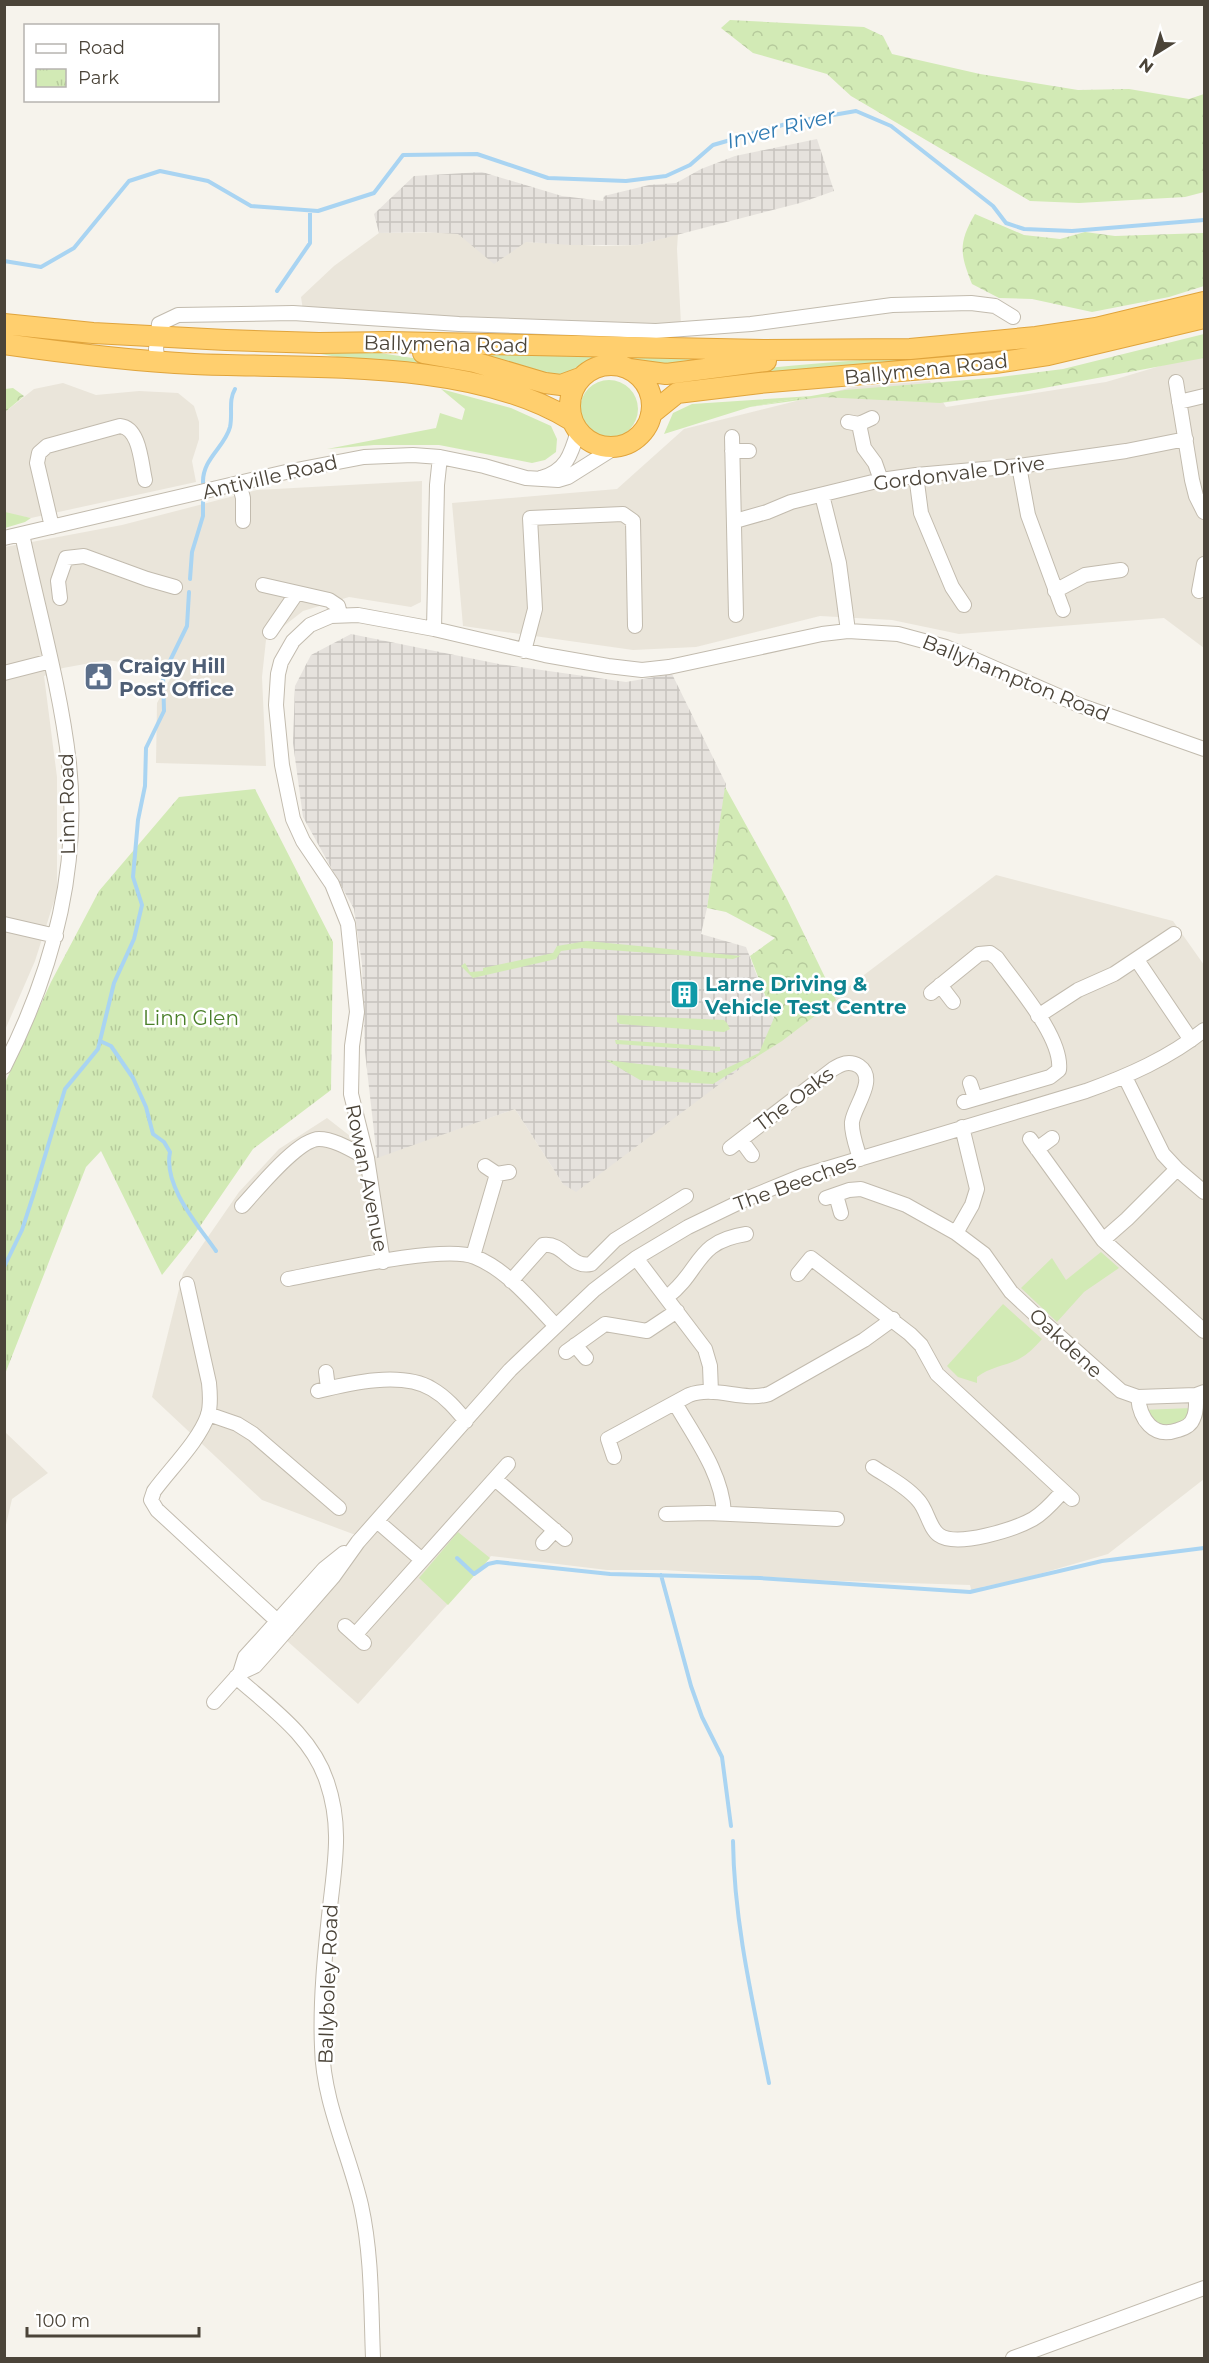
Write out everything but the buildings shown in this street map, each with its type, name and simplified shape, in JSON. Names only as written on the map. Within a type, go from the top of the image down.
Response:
[{"type":"highway","name":"Ballymena Road","points":[[4,324],[43,329],[226,340],[319,343],[661,340],[808,351],[910,349],[1036,338],[1096,328],[1204,302]]},
{"type":"highway","name":"Ballymena Road","points":[[651,414],[677,393],[760,383],[909,372],[1037,357],[1204,318]]},
{"type":"highway","points":[[319,343],[439,355],[474,362],[545,383],[561,385],[603,366],[616,365],[666,374],[794,358],[910,349]]},
{"type":"highway","name":"Ballymena Road","points":[[4,344],[108,358],[158,362],[319,366],[425,376],[479,385],[533,400],[574,426]]},
{"type":"highway","points":[[580,378],[570,398],[574,426],[587,441],[614,448],[638,437],[647,426],[651,414],[652,400],[647,388],[640,377],[629,369]]},
{"type":"street","name":"Ballymena Road","points":[[157,337],[158,326],[166,319],[178,315],[205,313],[292,313],[661,340],[751,324],[892,305],[971,303],[995,306],[1013,317]]},
{"type":"street","points":[[225,313],[226,340]]},
{"type":"street","points":[[157,337],[158,362]]},
{"type":"street","points":[[1176,382],[1194,489],[1204,512]]},
{"type":"street","points":[[1179,402],[1204,396]]},
{"type":"street","points":[[860,422],[864,448],[873,461],[881,480]]},
{"type":"street","points":[[52,527],[37,463],[39,453],[47,446],[120,426],[127,427],[134,435],[145,480]]},
{"type":"street","points":[[536,479],[549,475],[567,463],[571,456],[574,426]]},
{"type":"street","name":"Gordonvale Drive","points":[[735,521],[791,502],[881,480],[1019,466],[1132,450],[1186,439]]},
{"type":"street","points":[[736,615],[732,444],[749,451]]},
{"type":"street","name":"Antiville Road","points":[[4,538],[239,483],[364,457],[404,455],[440,457],[536,479],[558,480],[568,477],[614,448]]},
{"type":"street","points":[[263,585],[329,600],[338,606],[340,614],[374,617],[434,629],[437,485],[440,457]]},
{"type":"street","points":[[1019,466],[1025,506],[1063,610]]},
{"type":"street","points":[[916,475],[921,513],[952,587],[964,605]]},
{"type":"street","points":[[239,483],[243,498],[243,521]]},
{"type":"street","points":[[822,495],[839,563],[848,631]]},
{"type":"street","points":[[524,651],[535,609],[530,518],[623,514],[633,521],[635,626]]},
{"type":"street","name":"Linn Road","points":[[4,1067],[35,1000],[56,936],[66,878],[70,800],[69,765],[63,718],[22,534]]},
{"type":"street","points":[[60,598],[58,581],[66,558],[84,556],[176,587]]},
{"type":"street","points":[[1199,591],[1204,564]]},
{"type":"street","points":[[1055,591],[1085,575],[1121,570]]},
{"type":"street","points":[[34,586],[58,581]]},
{"type":"street","points":[[270,632],[296,594]]},
{"type":"street","name":"Rowan Avenue","points":[[340,614],[310,625],[293,641],[281,662],[275,689],[282,765],[293,819],[303,841],[332,884],[348,924],[357,1012],[352,1046],[351,1094],[367,1158],[383,1262]]},
{"type":"street","name":"Ballyhampton Road","points":[[434,629],[524,651],[642,670],[669,667],[822,633],[848,631],[898,634],[946,647],[1079,705],[1204,749]]},
{"type":"street","points":[[4,674],[51,661]]},
{"type":"street","points":[[4,924],[56,936]]},
{"type":"street","points":[[1038,1016],[1078,990],[1108,977],[1137,960],[1174,934]]},
{"type":"street","points":[[953,1002],[935,989],[979,954],[987,952],[997,958],[1038,1016],[1056,1051],[1059,1063],[1058,1071],[1047,1079],[970,1100],[970,1083]]},
{"type":"street","points":[[1137,960],[1191,1040]]},
{"type":"street","name":"The Beeches","points":[[214,1702],[238,1675],[245,1657],[282,1626],[324,1569],[358,1542],[510,1370],[594,1290],[636,1258],[688,1227],[746,1199],[802,1176],[1058,1100],[1125,1077],[1191,1040],[1204,1030]]},
{"type":"street","name":"The Oaks","points":[[752,1155],[735,1144],[832,1069],[843,1063],[851,1063],[859,1066],[866,1077],[866,1087],[852,1126],[860,1159]]},
{"type":"street","points":[[1125,1077],[1156,1144],[1177,1169],[1204,1192]]},
{"type":"street","points":[[956,1233],[972,1205],[977,1189],[962,1127]]},
{"type":"street","points":[[1052,1138],[1034,1144],[1103,1239],[1204,1331]]},
{"type":"street","points":[[242,1206],[283,1163],[309,1141],[317,1139],[329,1141],[367,1158]]},
{"type":"street","points":[[473,1256],[503,1173],[485,1166]]},
{"type":"street","points":[[1103,1239],[1127,1219],[1177,1169]]},
{"type":"street","name":"Oakdene","points":[[841,1214],[831,1197],[856,1189],[872,1192],[906,1205],[956,1233],[981,1251],[1011,1292],[1117,1389],[1138,1397],[1200,1394]]},
{"type":"street","points":[[511,1281],[543,1245],[555,1245],[575,1262],[591,1264],[615,1239],[686,1196]]},
{"type":"street","name":"The Beeches","points":[[667,1297],[684,1282],[700,1256],[726,1238],[746,1234]]},
{"type":"street","points":[[285,1280],[441,1253],[473,1256],[511,1281],[555,1325]]},
{"type":"street","points":[[636,1258],[667,1297],[708,1356],[711,1392]]},
{"type":"street","points":[[798,1274],[811,1258],[893,1319],[921,1346],[937,1374],[1068,1495],[1018,1526],[979,1537],[947,1538],[936,1532],[924,1507],[917,1499],[873,1467]]},
{"type":"street","points":[[187,1284],[209,1383],[208,1414],[191,1443],[154,1491],[151,1500],[157,1510],[282,1626]]},
{"type":"street","points":[[586,1358],[570,1349],[605,1324],[647,1331],[677,1311]]},
{"type":"street","points":[[614,1457],[608,1439],[694,1393],[711,1392],[756,1396],[769,1394],[864,1340],[893,1319]]},
{"type":"street","points":[[326,1372],[323,1390],[380,1380],[406,1380],[431,1388],[452,1404],[466,1421]]},
{"type":"street","points":[[1138,1397],[1140,1411],[1145,1421],[1155,1430],[1168,1432],[1182,1429],[1192,1422],[1200,1394]]},
{"type":"street","points":[[675,1403],[717,1477],[722,1493],[724,1513]]},
{"type":"street","points":[[208,1414],[237,1424],[253,1434],[339,1508]]},
{"type":"street","points":[[355,1634],[508,1464]]},
{"type":"street","points":[[495,1479],[560,1535],[543,1543]]},
{"type":"street","points":[[666,1514],[724,1513],[837,1520]]},
{"type":"street","points":[[377,1521],[422,1560]]},
{"type":"street","name":"Ballyboley Road","points":[[238,1675],[294,1719],[305,1743],[321,1767],[332,1798],[338,1827],[328,1939],[322,2048],[326,2088],[353,2173],[368,2242],[373,2358]]},
{"type":"street","points":[[1012,2358],[1204,2288]]},
{"type":"shaded area","points":[[817,139],[834,191],[800,203],[638,245],[526,242],[494,264],[458,234],[379,233],[374,214],[414,176],[482,172],[562,196],[603,201],[604,196],[649,185],[676,183],[701,169],[735,156]]},
{"type":"shaded area","points":[[461,232],[526,242],[602,246],[638,245],[678,234],[681,324],[537,325],[303,310],[301,297],[334,266],[379,233]]},
{"type":"shaded area","points":[[1204,353],[1204,648],[1164,618],[959,634],[892,620],[820,616],[696,647],[633,650],[463,626],[452,503],[617,489],[684,429],[853,387],[930,381],[946,407],[1106,382]]},
{"type":"shaded area","points":[[63,383],[96,395],[139,391],[178,393],[194,406],[199,422],[199,439],[192,461],[196,482],[31,518],[5,513],[5,412],[34,389]]},
{"type":"shaded area","points":[[422,481],[421,602],[411,607],[349,597],[303,611],[266,640],[262,677],[266,766],[156,763],[157,703],[175,670],[107,660],[63,668],[44,676],[57,777],[57,892],[35,961],[5,1030],[5,547],[122,525],[257,490]]},
{"type":"shaded area","points":[[351,634],[499,664],[626,682],[672,674],[726,784],[701,934],[746,947],[774,1020],[761,1053],[576,1192],[563,1184],[515,1109],[377,1158],[365,1052],[362,964],[354,909],[303,817],[293,743],[295,686],[311,655]]},
{"type":"shaded area","points":[[996,875],[1173,921],[1204,965],[1204,1479],[1108,1554],[1022,1579],[982,1587],[983,1590],[972,1593],[970,1585],[813,1580],[664,1570],[607,1570],[491,1556],[358,1704],[286,1640],[369,1540],[262,1500],[152,1397],[183,1273],[239,1192],[279,1149],[327,1118],[377,1157],[515,1109],[563,1184],[761,1053]]},
{"type":"shaded area","points":[[5,1432],[48,1473],[12,1499],[5,1529]]},
{"type":"green space","points":[[730,20],[864,27],[883,36],[892,54],[980,74],[1078,90],[1129,89],[1189,99],[1204,94],[1204,192],[1185,197],[1079,203],[1030,201],[851,96],[827,74],[753,53],[721,28]]},
{"type":"green space","points":[[975,214],[1024,235],[1060,239],[1085,232],[1115,236],[1204,233],[1204,286],[1169,297],[1092,312],[1032,299],[999,298],[972,284],[965,264],[963,241]]},
{"type":"green space","points":[[1204,334],[1204,358],[1028,391],[940,403],[822,397],[750,407],[845,390],[991,378],[1063,369]]},
{"type":"green space","points":[[179,345],[309,346],[380,353],[465,366],[462,375],[310,352],[175,348]]},
{"type":"green space","points":[[1029,345],[1030,350],[1023,351],[721,379],[720,373],[952,353]]},
{"type":"green space","points":[[487,348],[600,356],[563,376],[551,377],[486,359]]},
{"type":"green space","points":[[623,356],[691,358],[692,366],[649,368],[622,358]]},
{"type":"green space","points":[[603,380],[615,380],[630,388],[638,403],[638,415],[630,430],[615,438],[603,438],[588,430],[580,415],[580,403],[588,388]]},
{"type":"green space","points":[[13,388],[24,396],[5,412],[5,389]]},
{"type":"green space","points":[[441,389],[511,408],[551,426],[557,439],[556,452],[545,460],[532,463],[439,445],[374,445],[327,449],[436,428],[440,413],[462,420],[465,409]]},
{"type":"green space","points":[[812,396],[750,407],[664,434],[673,413],[692,404]]},
{"type":"green space","points":[[5,512],[31,518],[5,528]]},
{"type":"green space","points":[[725,787],[787,899],[836,1000],[782,1041],[713,1084],[640,1080],[606,1060],[716,1073],[759,1053],[774,1018],[750,956],[775,938],[726,912],[707,908]]},
{"type":"green space","name":"Linn Glen","points":[[255,789],[333,942],[331,1090],[253,1149],[194,1235],[162,1275],[101,1151],[86,1167],[5,1374],[5,1083],[51,982],[99,891],[179,797]]},
{"type":"green space","points":[[587,941],[741,956],[733,959],[582,948],[561,951],[556,959],[473,978],[461,966],[465,963],[470,972],[483,971],[483,968],[553,953],[557,946]]},
{"type":"green space","points":[[617,1015],[724,1020],[730,1029],[724,1032],[620,1024],[617,1022]]},
{"type":"green space","points":[[615,1040],[720,1047],[720,1051],[616,1044]]},
{"type":"green space","points":[[1101,1252],[1119,1268],[1084,1292],[1057,1322],[1021,1288],[1052,1258],[1066,1280]]},
{"type":"green space","points":[[1003,1304],[1042,1339],[1019,1359],[977,1377],[977,1383],[958,1377],[947,1366]]},
{"type":"green space","points":[[1192,1408],[1189,1419],[1163,1430],[1141,1410]]},
{"type":"green space","points":[[458,1532],[490,1558],[448,1605],[419,1578]]},
{"type":"waterway","name":"Inver River","points":[[4,261],[41,267],[74,248],[129,181],[160,171],[208,181],[251,206],[318,211],[374,193],[403,155],[477,154],[548,178],[626,181],[666,176],[690,165],[713,145],[793,122],[856,111],[891,126],[993,206],[1006,223],[1024,229],[1072,231],[1204,220]]},
{"type":"waterway","points":[[277,291],[310,243],[310,211]]},
{"type":"waterway","points":[[203,483],[206,467],[224,441],[230,427],[232,398],[235,389]]},
{"type":"waterway","points":[[190,579],[192,552],[203,516],[203,502]]},
{"type":"waterway","points":[[4,1267],[22,1230],[65,1089],[98,1049],[114,983],[134,939],[142,905],[133,877],[138,820],[145,786],[146,748],[164,711],[163,675],[187,626],[189,592]]},
{"type":"waterway","points":[[100,1041],[111,1046],[133,1078],[146,1107],[153,1134],[164,1142],[170,1152],[169,1165],[177,1191],[216,1251]]},
{"type":"waterway","points":[[457,1558],[474,1574],[488,1564],[497,1562],[610,1574],[760,1578],[970,1592],[1102,1561],[1204,1548]]},
{"type":"waterway","points":[[661,1575],[691,1686],[702,1717],[722,1757],[731,1826]]},
{"type":"waterway","points":[[733,1841],[741,1933],[769,2083]]},
{"type":"place","name":"Craigy Hill Post Office","points":[[98,677]]},
{"type":"place","name":"Larne Driving & Vehicle Test Centre","points":[[684,995]]}]
